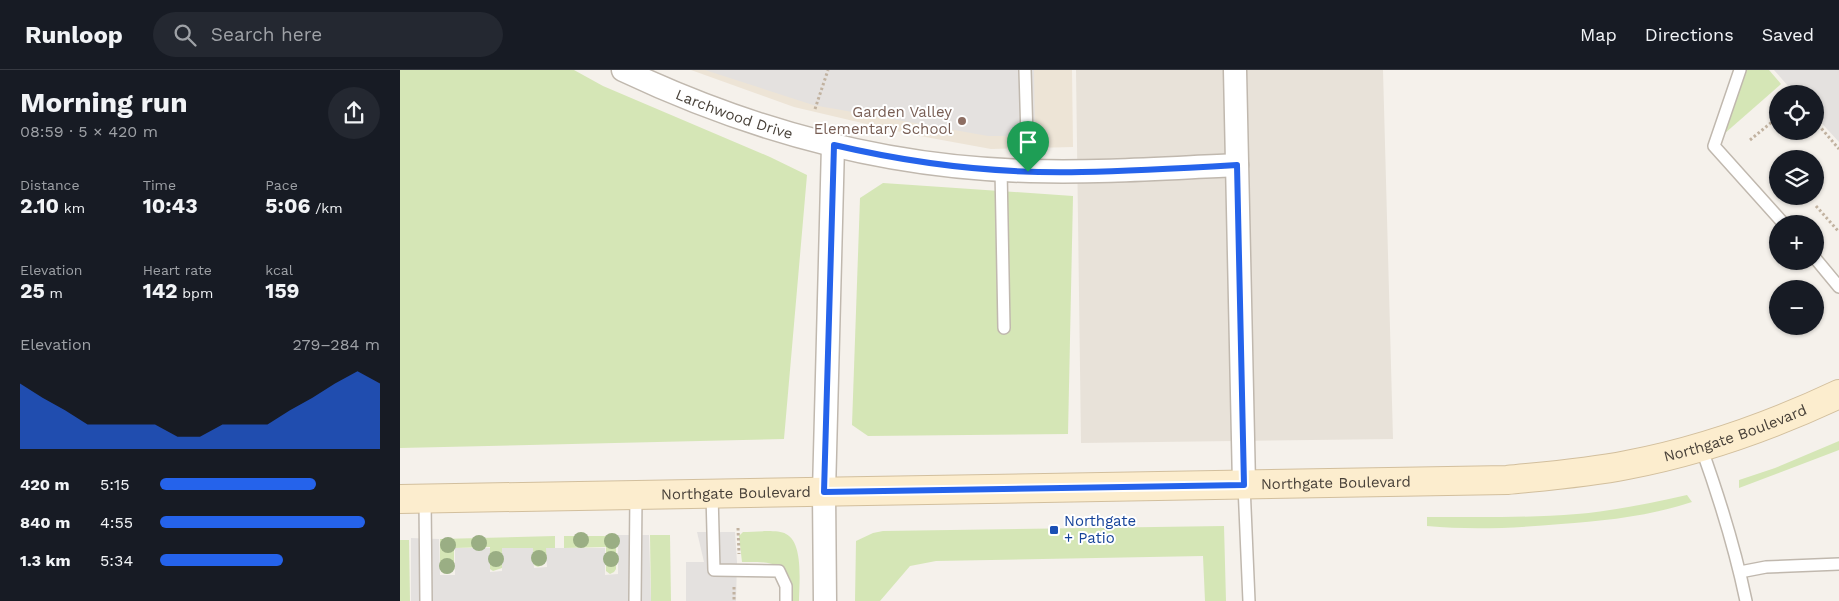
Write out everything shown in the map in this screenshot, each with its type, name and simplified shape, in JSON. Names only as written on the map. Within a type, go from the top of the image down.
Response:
[{"type":"main road","name":"Northgate Boulevard","points":[[412,498],[1507,480],[1627,465],[1702,447],[1801,412],[1839,394]]},
{"type":"street","name":"Larchwood Drive","points":[[623,70],[725,114],[791,135],[875,155],[926,164],[1028,172],[1081,172],[1237,165]]},
{"type":"street","points":[[1235,70],[1244,485]]},
{"type":"street","points":[[825,601],[824,492],[834,145]]},
{"type":"lane","points":[[1025,70],[1028,172]]},
{"type":"lane","points":[[1740,70],[1714,146],[1776,215]]},
{"type":"lane","points":[[1001,169],[1004,328]]},
{"type":"lane","points":[[1824,268],[1839,287]]},
{"type":"lane","points":[[1702,447],[1719,496],[1746,601]]},
{"type":"lane","points":[[1244,485],[1248,601]]},
{"type":"lane","points":[[712,494],[714,570],[779,571],[786,586],[786,601]]},
{"type":"lane","points":[[635,601],[636,495]]},
{"type":"lane","points":[[412,498],[426,601]]},
{"type":"lane","points":[[1740,572],[1766,567],[1839,564]]},
{"type":"path","points":[[816,109],[828,70]]},
{"type":"path","points":[[1750,140],[1769,124]]},
{"type":"path","points":[[1824,131],[1839,148]]},
{"type":"path","points":[[1816,206],[1839,232]]},
{"type":"shaded area","name":"Garden Valley Elementary School","points":[[691,70],[1072,70],[1073,147],[991,149],[909,134],[794,107]]},
{"type":"shaded area","name":"Garden Valley Elementary School","points":[[705,70],[1034,70],[1035,136],[988,136],[813,105]]},
{"type":"shaded area","points":[[1076,70],[1383,70],[1393,439],[1081,443]]},
{"type":"shaded area","points":[[1774,70],[1839,70],[1839,142],[1824,126],[1824,85],[1787,85]]},
{"type":"shaded area","points":[[697,532],[735,532],[737,562],[736,601],[686,601],[686,562],[704,562]]},
{"type":"shaded area","points":[[618,535],[649,535],[651,601],[411,601],[411,538],[439,539],[440,575],[455,575],[455,548],[490,548],[490,572],[502,571],[502,548],[533,548],[534,568],[547,567],[546,548],[605,548],[605,575],[618,574]]},
{"type":"green space","points":[[400,70],[574,70],[603,86],[770,157],[807,175],[784,439],[400,448]]},
{"type":"green space","points":[[1746,70],[1769,70],[1781,84],[1769,85],[1769,95],[1724,134]]},
{"type":"green space","points":[[883,183],[1073,196],[1068,434],[868,436],[852,425],[860,198]]},
{"type":"green space","points":[[1839,441],[1839,450],[1739,488],[1739,480],[1775,468]]},
{"type":"green space","points":[[1687,495],[1692,502],[1676,507],[1643,514],[1577,523],[1477,528],[1427,526],[1427,517],[1521,517],[1591,513]]},
{"type":"green space","points":[[1224,526],[1226,601],[1205,601],[1203,556],[936,561],[910,566],[880,601],[855,601],[856,541],[873,533],[883,531]]},
{"type":"green space","points":[[743,532],[782,532],[792,539],[798,555],[800,575],[799,601],[792,601],[791,581],[783,569],[770,564],[742,562],[739,536]]},
{"type":"green space","points":[[650,535],[670,535],[671,601],[651,601]]},
{"type":"green space","points":[[555,536],[555,548],[547,548],[545,562],[538,567],[532,564],[531,548],[502,548],[502,568],[493,571],[490,569],[490,547],[454,548],[454,568],[448,574],[443,573],[440,569],[440,539]]},
{"type":"green space","points":[[564,536],[616,536],[616,569],[614,572],[610,574],[606,571],[606,547],[564,548]]},
{"type":"green space","points":[[400,540],[409,540],[410,601],[400,601]]},
{"type":"place","name":"Garden Valley Elementary School","points":[[962,121]]},
{"type":"place","name":"Northgate + Patio","points":[[1054,530]]},
{"type":"route","points":[[834,145],[875,155],[926,164],[1028,172],[1081,172],[1237,165],[1244,485],[824,492],[834,145]]}]
